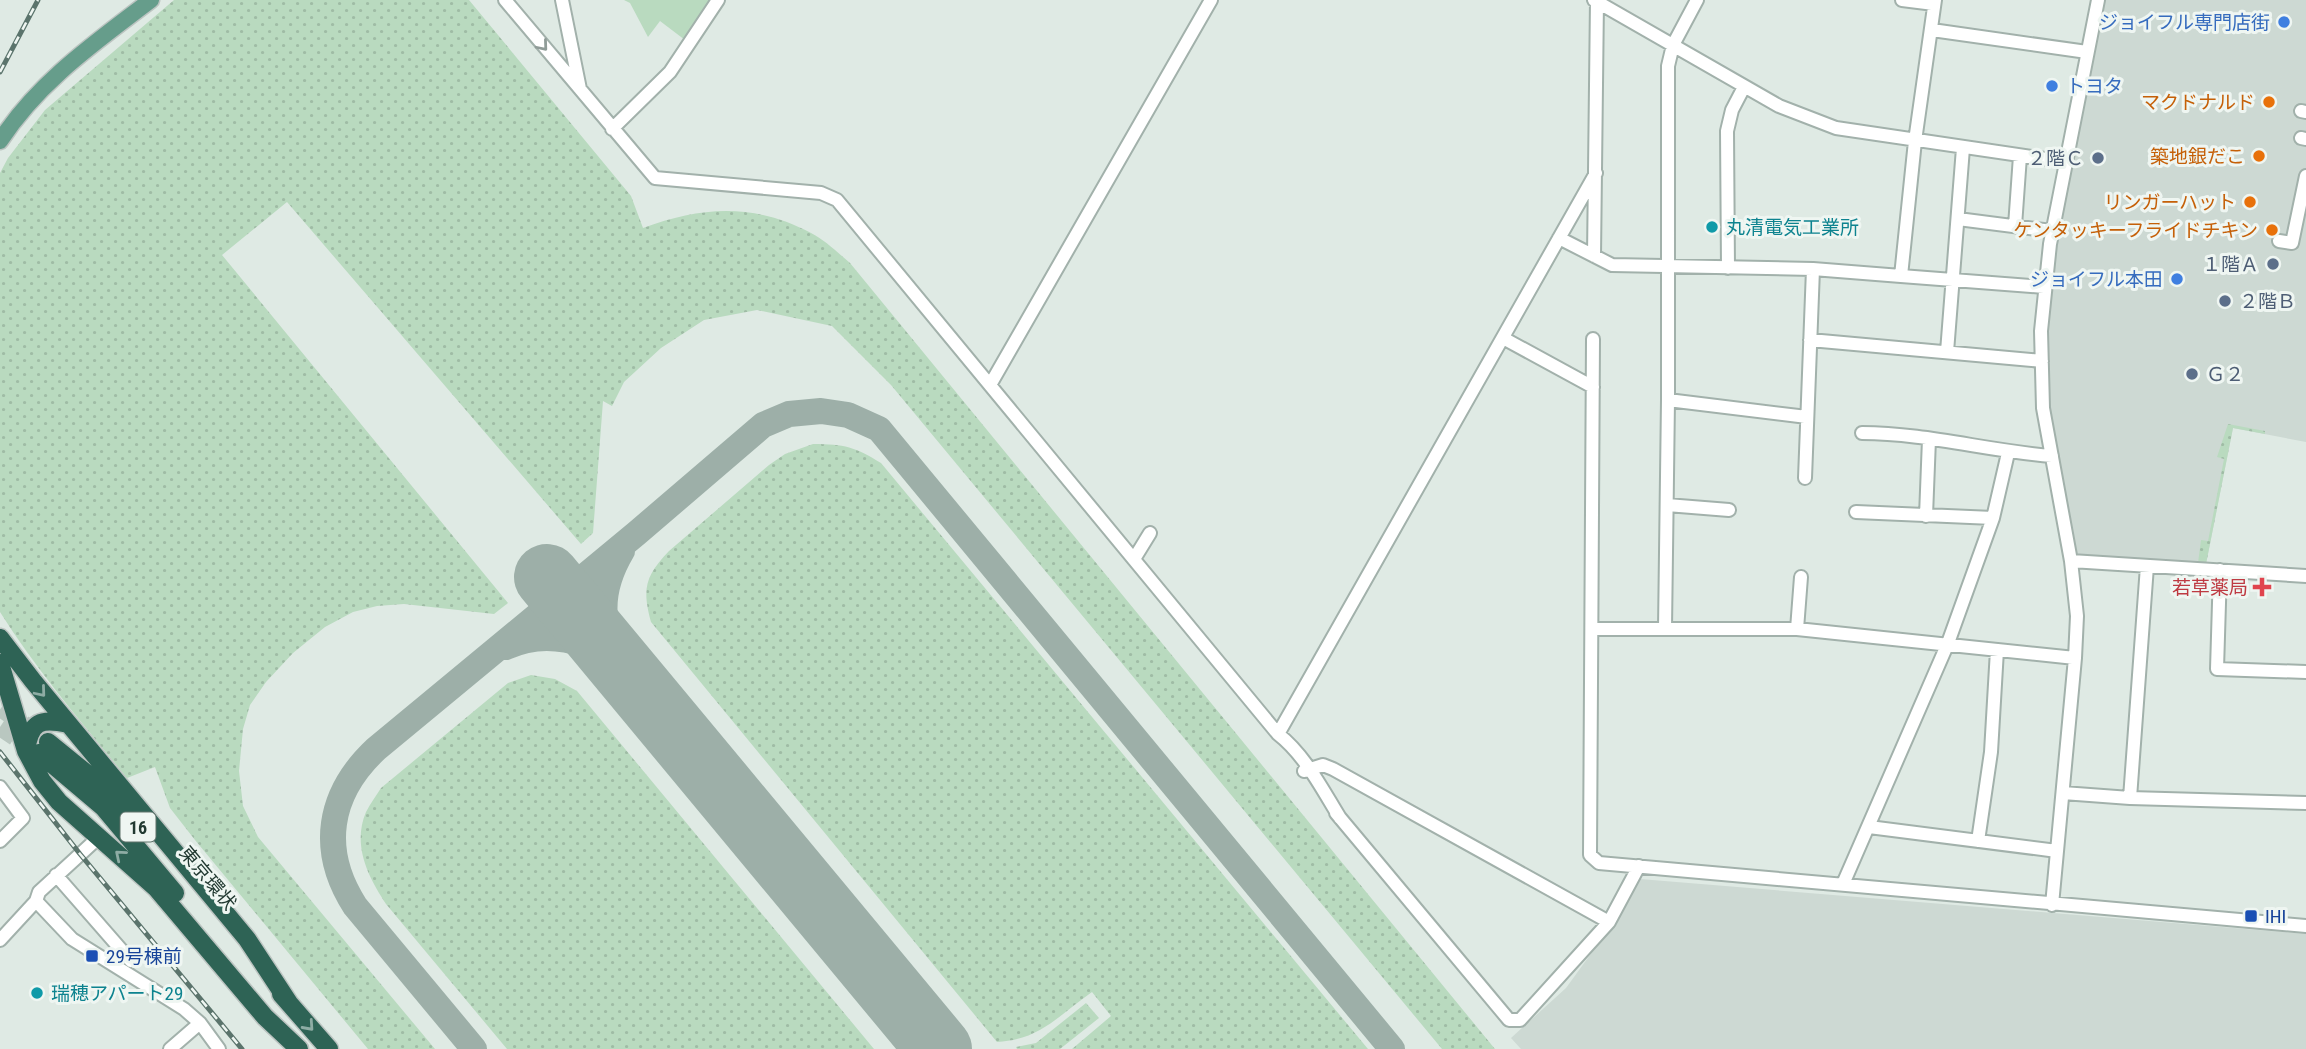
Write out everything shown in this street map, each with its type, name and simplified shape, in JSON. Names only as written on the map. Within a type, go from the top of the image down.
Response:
[{"type":"highway","points":[[0,638],[9,653],[247,939],[289,1003]]},
{"type":"highway","points":[[0,663],[38,748],[41,781],[59,802],[156,888],[265,1017],[299,1049]]},
{"type":"highway","points":[[38,748],[28,735],[35,725],[52,720],[68,724]]},
{"type":"highway","name":"東京環状","points":[[38,748],[101,785],[240,949],[330,1049]]},
{"type":"highway","name":"東京環状","points":[[38,748],[103,807],[307,1049]]},
{"type":"main road","points":[[0,141],[35,97],[74,59],[151,0]]},
{"type":"street","points":[[505,0],[654,178],[821,193],[837,200],[1278,734],[1282,745],[1306,771],[1340,818],[1510,1020],[1520,1020],[1609,922],[1639,866]]},
{"type":"street","points":[[562,0],[581,91]]},
{"type":"street","points":[[612,129],[670,72],[718,0]]},
{"type":"street","points":[[990,385],[1211,0]]},
{"type":"street","points":[[1665,629],[1668,66],[1672,45],[1697,0]]},
{"type":"street","points":[[1901,276],[1935,2],[1902,0]]},
{"type":"street","points":[[2052,905],[2077,616],[2071,561],[2043,408],[2044,287],[2052,231],[2098,0]]},
{"type":"street","points":[[1596,1],[1744,87],[1796,114],[1836,128],[2066,162]]},
{"type":"street","points":[[1594,256],[1596,1]]},
{"type":"street","points":[[1932,30],[2087,52]]},
{"type":"street","points":[[1728,268],[1727,131],[1732,110],[1744,87]]},
{"type":"street","points":[[1947,352],[1962,148]]},
{"type":"street","points":[[2015,226],[2020,156]]},
{"type":"street","points":[[1278,734],[1596,173]]},
{"type":"street","points":[[2279,241],[2292,243],[2306,176]]},
{"type":"street","points":[[1958,219],[2052,231]]},
{"type":"street","points":[[1559,238],[1612,265],[1813,269],[2044,287]]},
{"type":"street","points":[[1805,478],[1813,269]]},
{"type":"street","points":[[1503,338],[1593,387]]},
{"type":"street","points":[[1593,339],[1590,855],[1599,863],[2306,926]]},
{"type":"street","points":[[1810,340],[2042,361]]},
{"type":"street","points":[[1668,400],[1807,417]]},
{"type":"street","points":[[1862,433],[1884,433],[2008,453],[2052,456]]},
{"type":"street","points":[[1926,516],[1929,439]]},
{"type":"street","points":[[1843,884],[1948,643],[1993,518],[2008,453]]},
{"type":"street","points":[[1667,505],[1728,510]]},
{"type":"street","points":[[1856,512],[1993,518]]},
{"type":"street","points":[[1134,559],[1150,533]]},
{"type":"street","points":[[2071,561],[2306,576]]},
{"type":"street","points":[[2130,798],[2147,566]]},
{"type":"street","points":[[2220,570],[2217,669],[2306,672]]},
{"type":"street","points":[[1797,629],[1801,577]]},
{"type":"street","points":[[1593,629],[1797,629],[2075,658]]},
{"type":"street","points":[[1978,841],[1992,752],[1997,650]]},
{"type":"street","points":[[1306,771],[1323,765],[1333,769],[1609,922]]},
{"type":"street","points":[[0,787],[23,818],[0,841]]},
{"type":"street","points":[[2063,793],[2130,798],[2306,803]]},
{"type":"street","points":[[1869,827],[2057,851]]},
{"type":"street","points":[[1,936],[36,901],[39,892],[99,837]]},
{"type":"street","points":[[56,875],[131,961]]},
{"type":"street","points":[[36,901],[72,939],[184,1009],[200,1024],[219,1049]]},
{"type":"street","points":[[170,1049],[200,1024]]},
{"type":"shaded area","name":"ジョイフル本田","points":[[2103,0],[2306,0],[2306,442],[2233,428],[2206,564],[2081,557],[2074,552],[2048,409],[2048,288]]},
{"type":"shaded area","points":[[1640,879],[2306,934],[2306,1049],[1521,1049],[1511,1038],[1566,988],[1614,922]]},
{"type":"green space","points":[[174,0],[469,0],[631,196],[643,228],[686,215],[748,212],[790,223],[826,243],[850,263],[1495,1049],[1442,1049],[891,385],[832,326],[757,310],[704,320],[661,348],[624,382],[612,406],[603,401],[593,533],[581,544],[287,202],[222,255],[508,603],[494,614],[404,604],[377,606],[353,612],[325,627],[293,653],[266,682],[250,705],[243,729],[239,771],[243,806],[258,837],[435,1049],[368,1049],[170,808],[155,767],[127,778],[45,676],[0,612],[0,173],[8,158],[45,110]]},
{"type":"green space","points":[[624,0],[711,0],[685,40],[660,21],[648,37],[630,3]]},
{"type":"green space","points":[[2228,424],[2265,431],[2265,434],[2233,428],[2206,564],[2198,563],[2201,540],[2208,541],[2224,459],[2217,457]]},
{"type":"green space","points":[[813,444],[849,448],[881,463],[1368,1049],[1072,1049],[1111,1016],[1092,992],[1037,1031],[1025,1037],[997,1042],[651,622],[646,592],[648,583],[655,568],[669,551],[769,465],[785,454]]},
{"type":"green space","points":[[531,675],[555,679],[577,691],[874,1049],[507,1049],[386,904],[368,872],[361,848],[361,836],[366,812],[381,788],[508,683]]},
{"type":"green space","points":[[1086,1003],[1099,1018],[1060,1049],[1017,1049],[1016,1047],[1036,1043]]},
{"type":"taxiway","points":[[474,1049],[355,906],[344,885],[336,864],[333,844],[334,823],[347,785],[376,749],[763,425],[789,414],[821,411],[848,415],[879,429],[1392,1049]]},
{"type":"taxiway","points":[[622,551],[608,583],[605,613],[611,642],[627,673]]},
{"type":"taxiway","points":[[506,647],[536,639],[566,640],[595,650],[620,667]]},
{"type":"runway","points":[[547,577],[939,1049]]},
{"type":"tunnel","points":[[1,708],[48,742]]},
{"type":"tunnel","points":[[0,727],[30,747]]},
{"type":"railway","points":[[0,72],[38,0]]},
{"type":"railway","points":[[0,752],[80,854],[242,1049]]},
{"type":"place","name":"ジョイフル専門店街","points":[[2284,22]]},
{"type":"place","name":"トヨタ","points":[[2052,86]]},
{"type":"place","name":"マクドナルド","points":[[2269,102]]},
{"type":"place","name":"築地銀だこ","points":[[2259,156]]},
{"type":"place","name":"２階Ｃ","points":[[2098,158]]},
{"type":"place","name":"リンガーハット","points":[[2250,202]]},
{"type":"place","name":"丸清電気工業所","points":[[1712,227]]},
{"type":"place","name":"ケンタッキーフライドチキン","points":[[2272,230]]},
{"type":"place","name":"１階Ａ","points":[[2273,264]]},
{"type":"place","name":"ジョイフル本田","points":[[2177,279]]},
{"type":"place","name":"２階Ｂ","points":[[2225,301]]},
{"type":"place","name":"Ｇ２","points":[[2192,374]]},
{"type":"place","name":"若草薬局","points":[[2262,587]]},
{"type":"place","name":"IHI","points":[[2251,916]]},
{"type":"place","name":"29号棟前","points":[[92,956]]},
{"type":"place","name":"瑞穂アパート29","points":[[37,993]]}]
